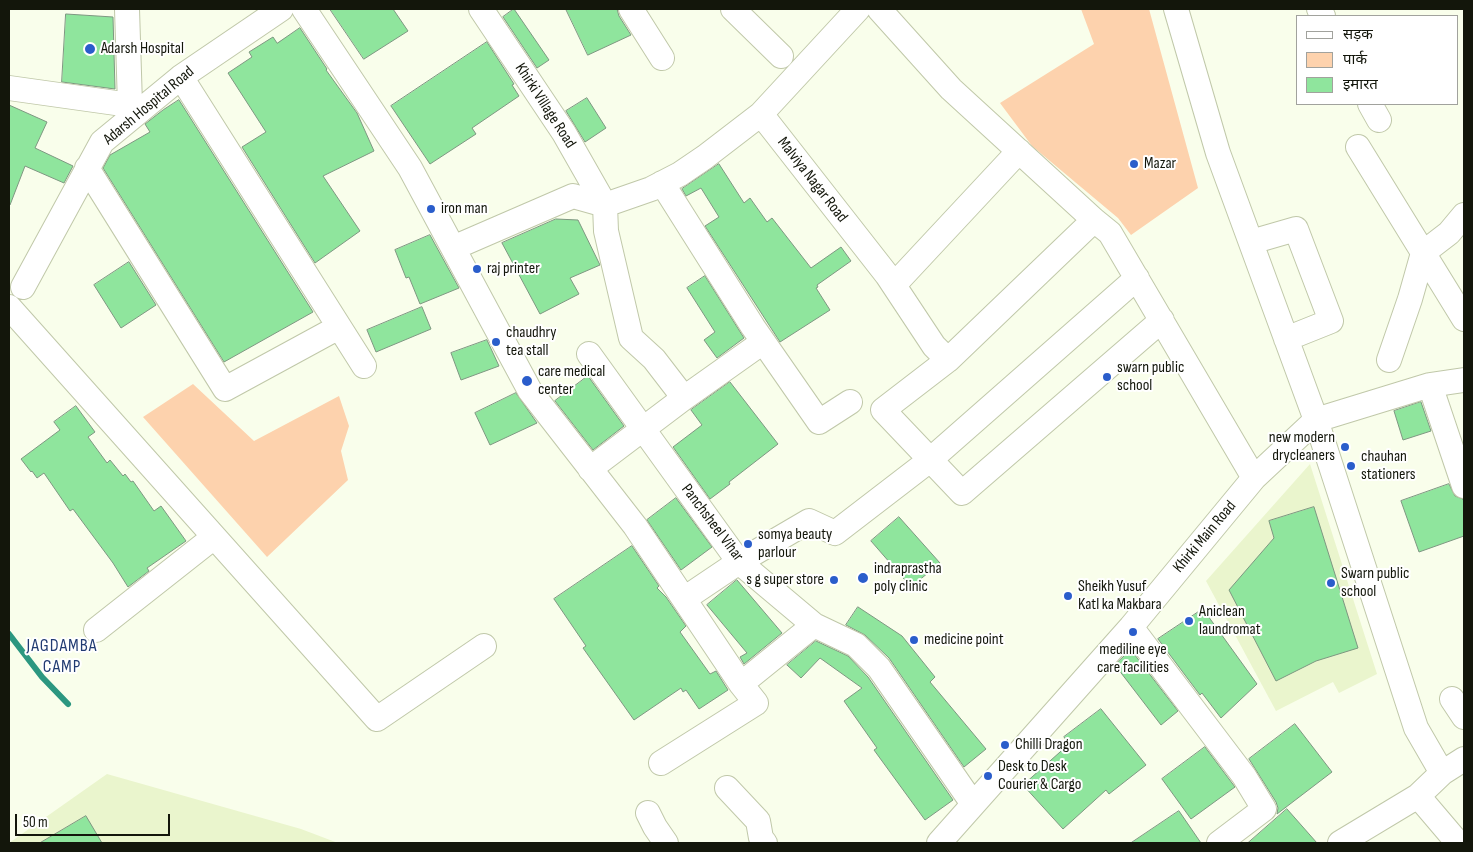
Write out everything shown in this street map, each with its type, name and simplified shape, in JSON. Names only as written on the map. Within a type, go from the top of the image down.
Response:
[{"type":"street","points":[[9,88],[137,106],[127,9]]},
{"type":"street","name":"Adarsh Hospital Road","points":[[23,287],[102,142],[137,106],[281,9]]},
{"type":"street","points":[[304,9],[410,168],[530,391],[635,526],[741,684],[756,703],[661,763]]},
{"type":"street","name":"Khirki Village Road","points":[[481,9],[564,133],[606,205]]},
{"type":"street","points":[[631,9],[662,58]]},
{"type":"street","points":[[733,9],[781,56]]},
{"type":"street","points":[[453,248],[573,196],[606,205],[625,199],[680,174],[761,114],[858,9]]},
{"type":"street","points":[[879,9],[951,89],[1110,233],[1254,478]]},
{"type":"street","points":[[1176,9],[1218,153],[1316,420],[1416,728],[1442,773]]},
{"type":"street","points":[[181,77],[364,366]]},
{"type":"street","name":"Malviya Nagar Road","points":[[761,114],[894,286],[934,346],[948,360]]},
{"type":"street","points":[[1358,147],[1464,319]]},
{"type":"street","points":[[894,286],[1020,150]]},
{"type":"street","points":[[87,168],[226,389],[340,327]]},
{"type":"street","points":[[662,183],[763,342],[819,422],[850,402]]},
{"type":"street","points":[[606,205],[606,231],[632,338],[654,359],[684,398]]},
{"type":"street","points":[[1389,360],[1410,299],[1423,253],[1449,233],[1464,215]]},
{"type":"street","points":[[1094,220],[948,360],[884,410],[962,493],[1162,320]]},
{"type":"street","points":[[1251,242],[1296,229],[1331,321],[1286,338]]},
{"type":"street","points":[[684,598],[739,562],[809,521],[835,533],[930,460],[1137,278]]},
{"type":"street","points":[[9,307],[376,719],[484,646]]},
{"type":"street","points":[[590,469],[643,428],[763,342]]},
{"type":"street","name":"Panchsheel Vihar","points":[[589,354],[739,562],[814,624],[856,645],[869,656],[973,804]]},
{"type":"street","name":"Khirki Main Road","points":[[939,843],[1131,626],[1254,478],[1316,420],[1430,385],[1464,380]]},
{"type":"street","points":[[1430,385],[1464,486]]},
{"type":"street","points":[[96,630],[214,537]]},
{"type":"street","points":[[741,684],[814,624]]},
{"type":"street","points":[[1131,626],[1244,776],[1264,809],[1219,843]]},
{"type":"street","points":[[1340,843],[1418,796],[1442,773],[1464,759]]},
{"type":"street","points":[[727,788],[758,821],[761,838],[765,843]]},
{"type":"street","points":[[1418,796],[1458,843]]},
{"type":"street","points":[[648,813],[655,828],[666,843]]},
{"type":"shaded area","name":"Swarn public school","points":[[1310,464],[1377,674],[1339,693],[1333,682],[1276,711],[1206,581]]},
{"type":"shaded area","points":[[107,774],[301,829],[338,843],[9,843]]},
{"type":"green space","points":[[1081,9],[1149,9],[1198,188],[1131,235],[1118,218],[1032,146],[1000,103],[1094,44]]},
{"type":"green space","points":[[193,384],[254,441],[339,396],[349,426],[341,451],[348,480],[267,557],[143,417]]},
{"type":"building","points":[[330,9],[393,9],[408,31],[364,59]]},
{"type":"building","points":[[514,9],[549,60],[537,68],[503,17]]},
{"type":"building","points":[[566,9],[617,9],[619,16],[631,35],[588,55]]},
{"type":"building","points":[[66,14],[113,17],[115,89],[62,82]]},
{"type":"building","points":[[300,28],[326,70],[357,113],[374,151],[323,176],[360,231],[315,263],[242,147],[266,132],[228,73],[252,57],[249,52],[273,37],[277,43]]},
{"type":"building","points":[[487,42],[514,84],[512,85],[519,96],[472,128],[476,134],[430,164],[391,106]]},
{"type":"building","points":[[587,98],[606,128],[585,142],[566,111]]},
{"type":"building","points":[[179,100],[313,312],[224,362],[103,168],[110,155],[150,132],[145,124]]},
{"type":"building","points":[[9,105],[47,122],[35,148],[73,166],[64,183],[25,166],[10,205],[9,205]]},
{"type":"building","points":[[719,164],[744,203],[750,198],[767,222],[772,218],[811,268],[841,247],[851,261],[817,285],[818,287],[816,288],[830,310],[780,342],[705,226],[719,217],[701,188],[686,196],[682,189]]},
{"type":"building","points":[[556,219],[578,220],[600,265],[570,278],[579,294],[540,314],[502,243]]},
{"type":"building","points":[[430,235],[459,288],[420,304],[409,277],[406,278],[395,250]]},
{"type":"building","points":[[129,262],[156,305],[121,328],[94,285]]},
{"type":"building","points":[[705,276],[744,338],[717,358],[704,340],[715,332],[687,288]]},
{"type":"building","points":[[422,307],[431,329],[376,352],[367,330]]},
{"type":"building","points":[[487,340],[499,366],[461,380],[451,353]]},
{"type":"building","points":[[588,376],[624,426],[593,450],[555,401]]},
{"type":"building","points":[[730,382],[778,444],[710,499],[673,447],[702,425],[691,410]]},
{"type":"building","points":[[516,393],[537,423],[490,445],[475,413]]},
{"type":"building","points":[[1421,402],[1431,431],[1403,440],[1394,411]]},
{"type":"building","points":[[76,406],[95,432],[88,437],[107,463],[110,460],[123,476],[125,474],[131,482],[133,481],[154,511],[161,506],[186,541],[147,568],[149,571],[128,587],[113,563],[73,509],[70,511],[44,473],[37,478],[21,459],[60,430],[54,422]]},
{"type":"building","points":[[1449,484],[1455,496],[1463,499],[1464,502],[1464,536],[1419,552],[1401,501]]},
{"type":"building","points":[[676,498],[712,547],[681,570],[647,520]]},
{"type":"building","points":[[1314,507],[1358,648],[1316,661],[1276,681],[1229,590],[1274,538],[1269,521]]},
{"type":"building","points":[[899,517],[940,563],[911,587],[871,541]]},
{"type":"building","points":[[632,546],[659,586],[657,588],[666,597],[686,626],[680,632],[710,674],[716,671],[728,690],[699,709],[686,690],[683,692],[681,688],[634,720],[583,648],[586,646],[554,599]]},
{"type":"building","points":[[737,580],[782,633],[744,664],[740,657],[747,653],[707,605]]},
{"type":"building","points":[[858,607],[902,636],[935,677],[930,682],[986,749],[964,767],[889,658],[865,635],[846,625]]},
{"type":"building","points":[[1203,609],[1257,684],[1221,718],[1202,693],[1200,695],[1158,639]]},
{"type":"building","points":[[816,641],[848,656],[868,677],[953,800],[925,820],[874,750],[877,748],[844,701],[862,688],[820,658],[801,678],[787,665]]},
{"type":"building","points":[[1131,650],[1178,711],[1161,725],[1115,665]]},
{"type":"building","points":[[1101,709],[1146,765],[1109,794],[1106,790],[1063,829],[1023,785],[1069,744],[1064,737]]},
{"type":"building","points":[[1295,724],[1332,772],[1277,814],[1276,802],[1249,759]]},
{"type":"building","points":[[1205,747],[1235,787],[1191,819],[1162,779]]},
{"type":"building","points":[[1287,809],[1317,843],[1248,843]]},
{"type":"building","points":[[1179,811],[1201,843],[1131,843]]},
{"type":"building","points":[[86,816],[102,843],[40,843]]},
{"type":"waterway","points":[[9,634],[42,677],[68,704]]},
{"type":"place","name":"Adarsh Hospital","points":[[90,49]]},
{"type":"place","name":"Mazar","points":[[1134,164]]},
{"type":"place","name":"iron man","points":[[431,209]]},
{"type":"place","name":"raj printer","points":[[477,269]]},
{"type":"place","name":"chaudhry tea stall","points":[[496,342]]},
{"type":"place","name":"swarn public school","points":[[1107,377]]},
{"type":"place","name":"care medical center","points":[[527,381]]},
{"type":"place","name":"new modern drycleaners","points":[[1345,447]]},
{"type":"place","name":"chauhan stationers","points":[[1351,466]]},
{"type":"place","name":"somya beauty parlour","points":[[748,544]]},
{"type":"place","name":"indraprastha poly clinic","points":[[863,578]]},
{"type":"place","name":"s g super store","points":[[834,580]]},
{"type":"place","name":"Swarn public school","points":[[1331,583]]},
{"type":"place","name":"Sheikh Yusuf Katl ka Makbara","points":[[1068,596]]},
{"type":"place","name":"Aniclean laundromat","points":[[1189,621]]},
{"type":"place","name":"mediline eye care facilities","points":[[1133,632]]},
{"type":"place","name":"medicine point","points":[[914,640]]},
{"type":"place","name":"Chilli Dragon","points":[[1005,745]]},
{"type":"place","name":"Desk to Desk Courier & Cargo","points":[[988,776]]},
{"type":"district","name":"JAGDAMBA CAMP","points":[[62,656]]}]
